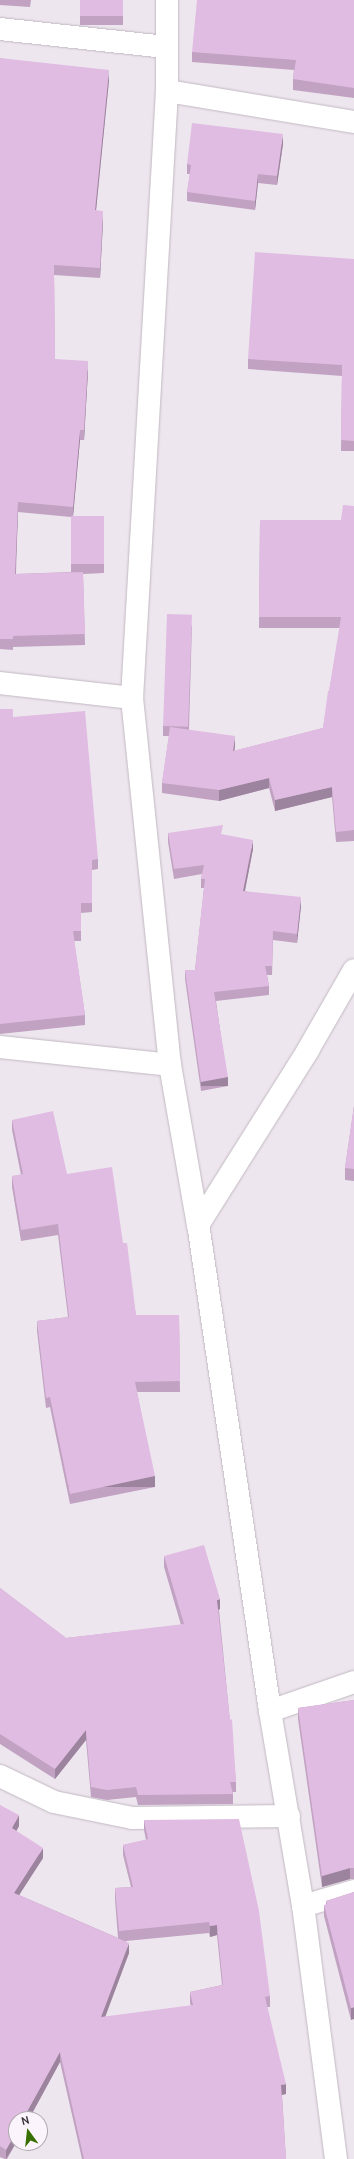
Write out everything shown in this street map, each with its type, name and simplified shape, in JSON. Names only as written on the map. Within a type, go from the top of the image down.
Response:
[{"type":"street","points":[[167,0],[167,91],[132,698],[170,1065],[198,1225],[270,1711],[290,1816],[336,2159]]},
{"type":"street","points":[[0,29],[167,47]]},
{"type":"street","points":[[167,91],[354,122]]},
{"type":"street","points":[[0,683],[132,698]]},
{"type":"street","points":[[198,1225],[308,1050],[354,970]]},
{"type":"street","points":[[0,1047],[170,1065]]},
{"type":"street","points":[[270,1711],[354,1682]]},
{"type":"street","points":[[0,1776],[54,1802],[132,1818],[290,1816]]},
{"type":"street","points":[[303,1906],[354,1891]]},
{"type":"building","points":[[80,0],[123,0],[123,16],[80,16]]},
{"type":"building","points":[[197,0],[354,0],[354,88],[293,79],[296,60],[192,52]]},
{"type":"building","points":[[0,58],[109,70],[95,210],[103,211],[100,268],[54,265],[55,359],[88,361],[84,430],[80,430],[73,507],[18,502],[15,574],[83,572],[85,634],[13,636],[13,639],[0,639]]},
{"type":"building","points":[[192,123],[283,134],[277,176],[258,174],[255,201],[187,192],[191,165],[187,164]]},
{"type":"building","points":[[255,252],[354,259],[354,441],[341,440],[342,365],[248,359]]},
{"type":"building","points":[[343,505],[354,506],[354,830],[336,832],[332,787],[275,800],[269,778],[219,790],[162,783],[170,727],[235,736],[233,751],[323,728],[341,617],[259,617],[260,520],[341,520]]},
{"type":"building","points":[[71,516],[104,516],[104,564],[71,564]]},
{"type":"building","points":[[167,614],[192,615],[188,727],[163,726]]},
{"type":"building","points":[[0,709],[13,709],[13,717],[85,711],[98,859],[92,860],[92,903],[81,903],[81,931],[73,931],[85,1015],[0,1024]]},
{"type":"building","points":[[223,825],[221,834],[253,840],[243,891],[301,897],[297,934],[273,931],[272,966],[265,966],[269,986],[214,992],[228,1077],[201,1082],[185,970],[195,970],[205,879],[201,879],[204,865],[174,869],[168,833]]},
{"type":"building","points":[[354,1106],[354,1169],[345,1168]]},
{"type":"building","points":[[53,1111],[67,1174],[112,1167],[123,1243],[127,1243],[136,1315],[179,1315],[180,1381],[135,1382],[155,1476],[70,1494],[50,1397],[46,1398],[37,1321],[69,1317],[58,1224],[21,1230],[12,1176],[23,1174],[12,1120]]},
{"type":"building","points":[[204,1545],[220,1599],[217,1600],[230,1720],[232,1719],[236,1782],[230,1782],[233,1794],[138,1795],[136,1787],[107,1790],[91,1787],[86,1730],[55,1769],[0,1734],[0,1588],[66,1638],[184,1624],[164,1556]]},
{"type":"building","points":[[354,1700],[354,1868],[322,1876],[298,1708]]},
{"type":"building","points":[[0,1805],[19,1815],[12,1828],[43,1848],[14,1893],[129,1943],[101,2017],[193,2005],[190,1992],[223,1985],[217,1925],[210,1926],[209,1922],[119,1931],[115,1888],[133,1887],[123,1845],[148,1839],[144,1820],[239,1819],[259,1911],[270,1996],[265,1997],[286,2084],[281,2085],[286,2159],[84,2159],[60,2052],[27,2111],[8,2111],[8,2146],[6,2150],[0,2146]]},
{"type":"building","points":[[354,1892],[354,2007],[351,2008],[324,1905],[327,1904],[326,1901]]}]
